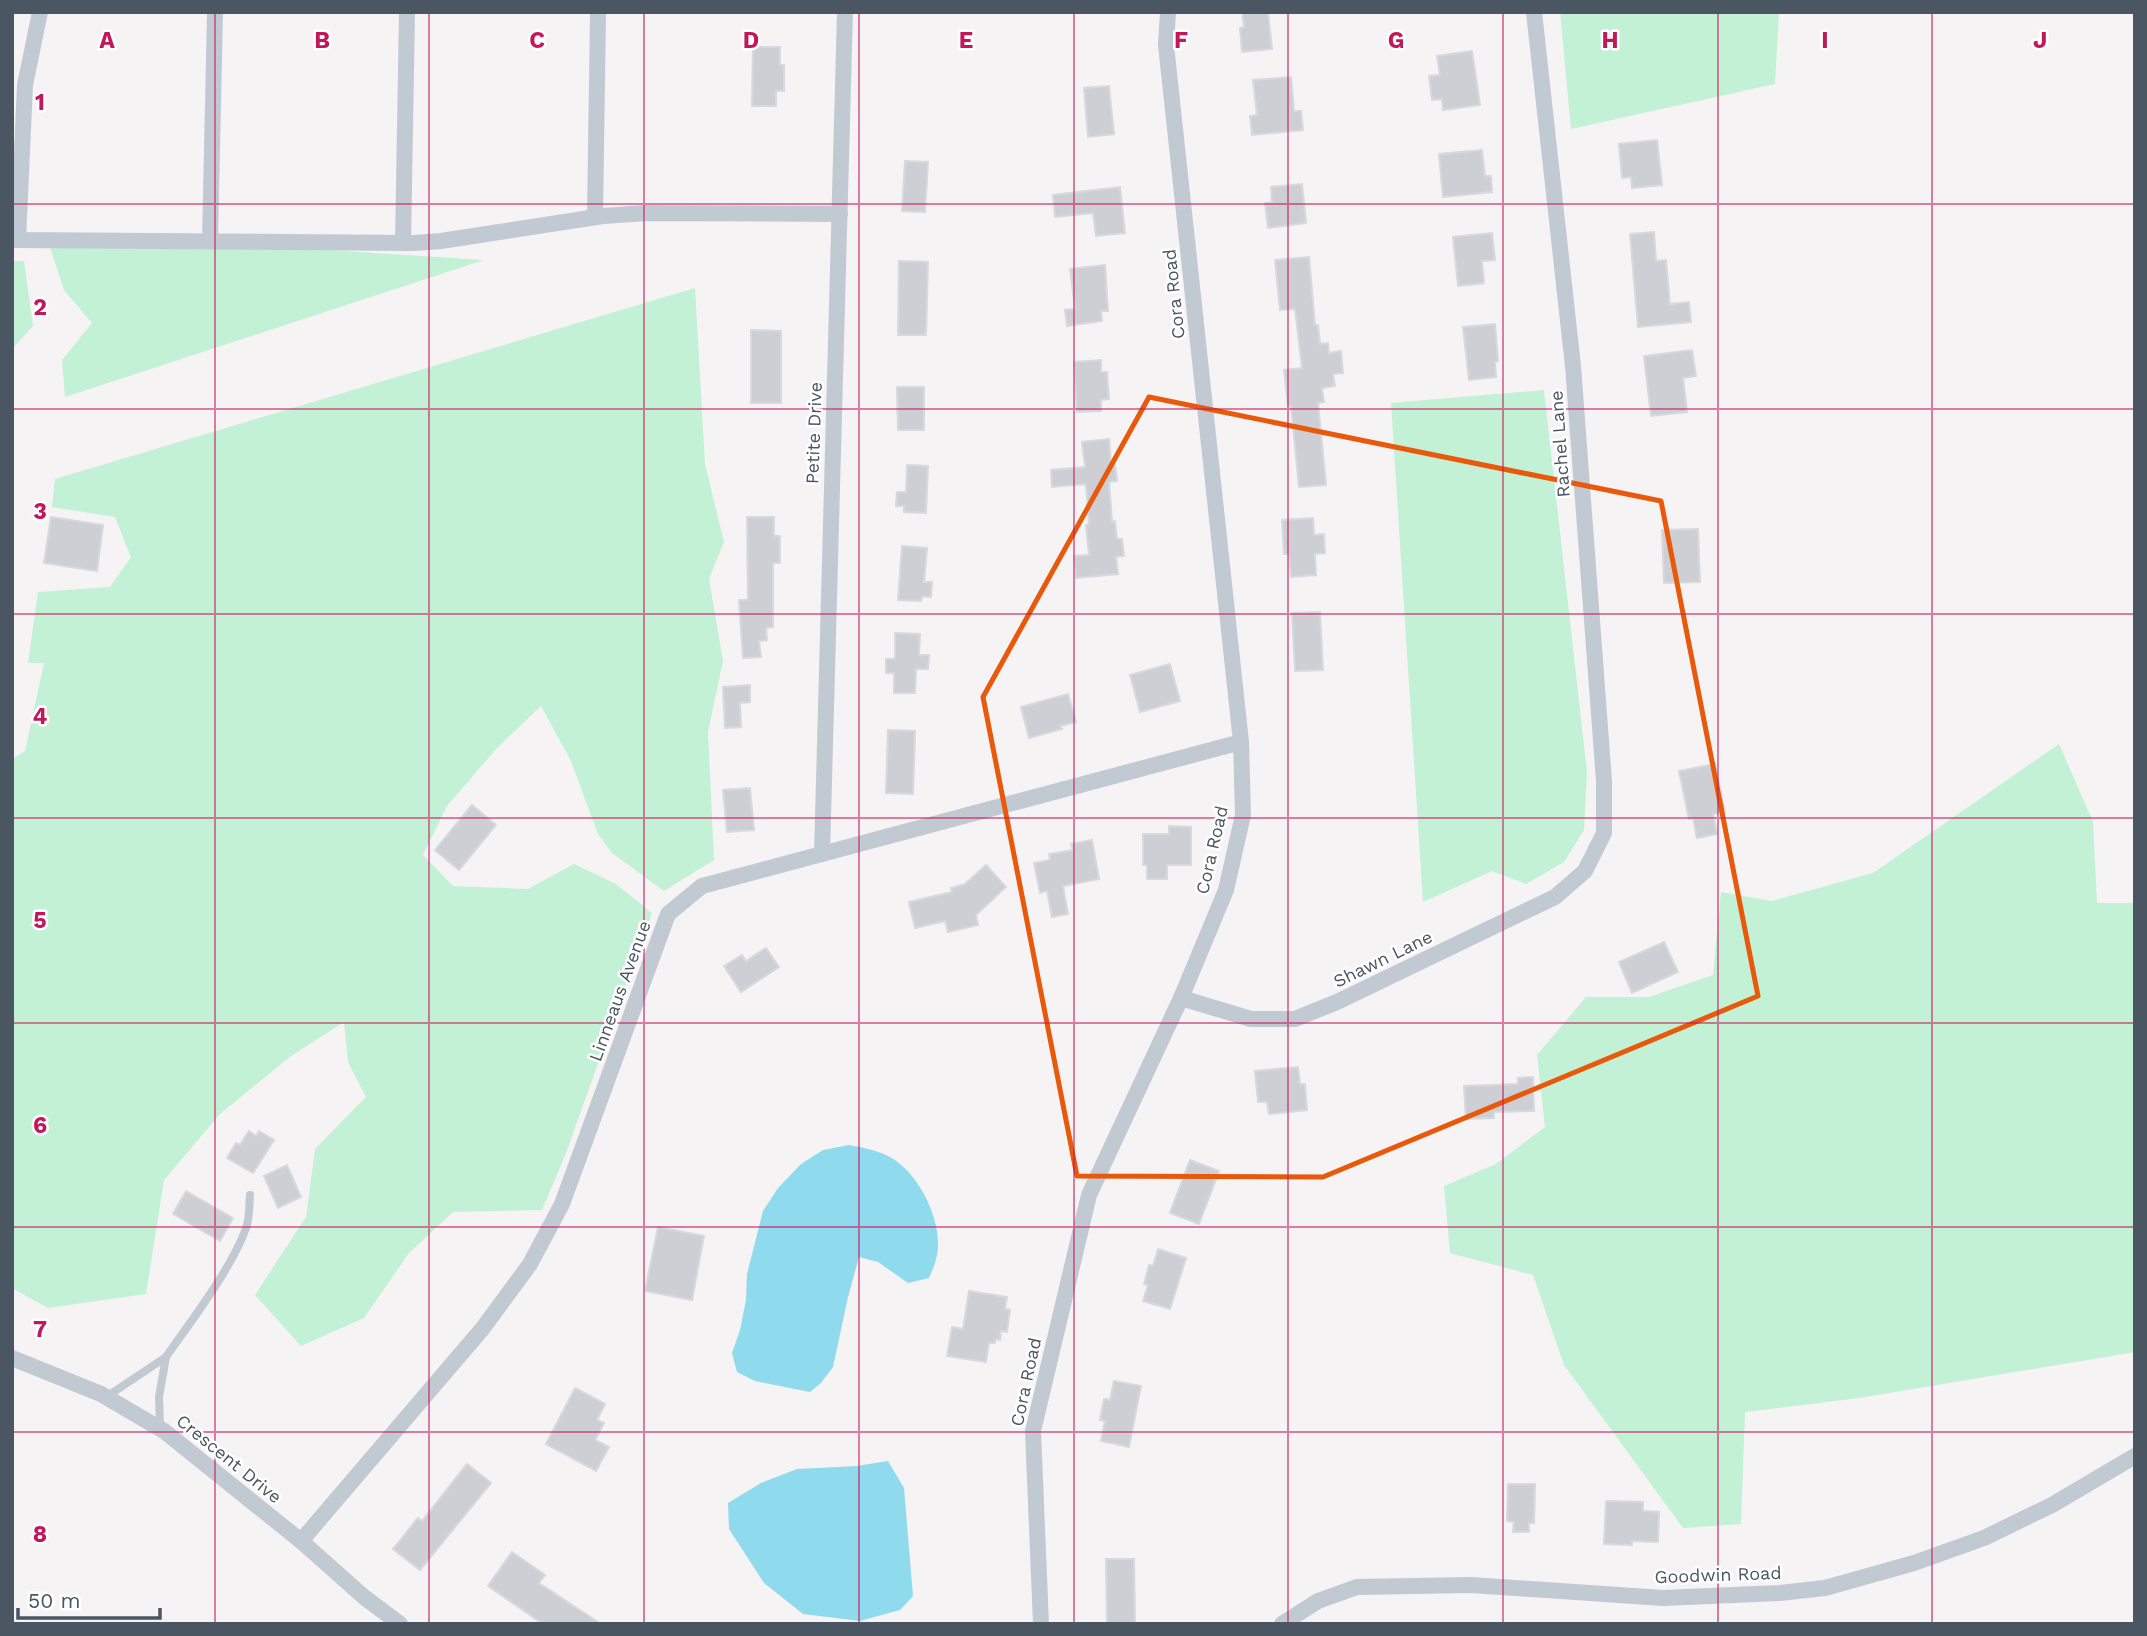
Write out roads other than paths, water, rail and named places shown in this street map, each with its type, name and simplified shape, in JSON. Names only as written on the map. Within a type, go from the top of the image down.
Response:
[{"type":"street","points":[[40,12],[25,85],[15,240],[403,243],[441,241],[595,217],[646,214],[839,214]]},
{"type":"street","points":[[210,242],[215,12]]},
{"type":"street","points":[[403,243],[407,12]]},
{"type":"street","points":[[595,217],[598,12]]},
{"type":"street","name":"Petite Drive","points":[[822,854],[845,12]]},
{"type":"street","name":"Cora Road","points":[[1041,1624],[1033,1431],[1089,1195],[1181,998],[1226,890],[1244,815],[1241,742],[1166,45],[1168,12]]},
{"type":"street","name":"Rachel Lane","points":[[1534,12],[1573,366],[1604,781],[1604,833],[1585,871]]},
{"type":"street","name":"Linneaus Avenue","points":[[301,1541],[483,1328],[530,1264],[562,1204],[668,914],[702,886],[1241,742]]},
{"type":"street","name":"Shawn Lane","points":[[1181,998],[1251,1019],[1295,1019],[1337,1002],[1555,897],[1585,871]]},
{"type":"street","name":"Crescent Drive","points":[[12,1358],[106,1397],[160,1429],[400,1624]]},
{"type":"street","name":"Goodwin Road","points":[[1282,1624],[1318,1601],[1357,1587],[1471,1585],[1663,1598],[1780,1593],[1825,1588],[1914,1563],[1984,1538],[2052,1505],[2135,1456]]},
{"type":"lane","points":[[106,1397],[166,1357],[219,1279],[240,1241],[248,1219],[250,1195]]},
{"type":"lane","points":[[160,1429],[159,1397],[166,1357]]},
{"type":"water","points":[[849,1145],[889,1156],[908,1172],[922,1190],[938,1235],[938,1250],[932,1271],[929,1278],[908,1283],[878,1262],[859,1257],[833,1367],[821,1383],[810,1392],[755,1381],[737,1372],[732,1353],[740,1330],[746,1300],[747,1274],[763,1211],[778,1188],[801,1164],[823,1150]]},
{"type":"water","points":[[888,1461],[904,1488],[913,1596],[900,1610],[860,1621],[803,1614],[764,1583],[729,1529],[728,1503],[761,1483],[797,1469],[857,1466]]}]
